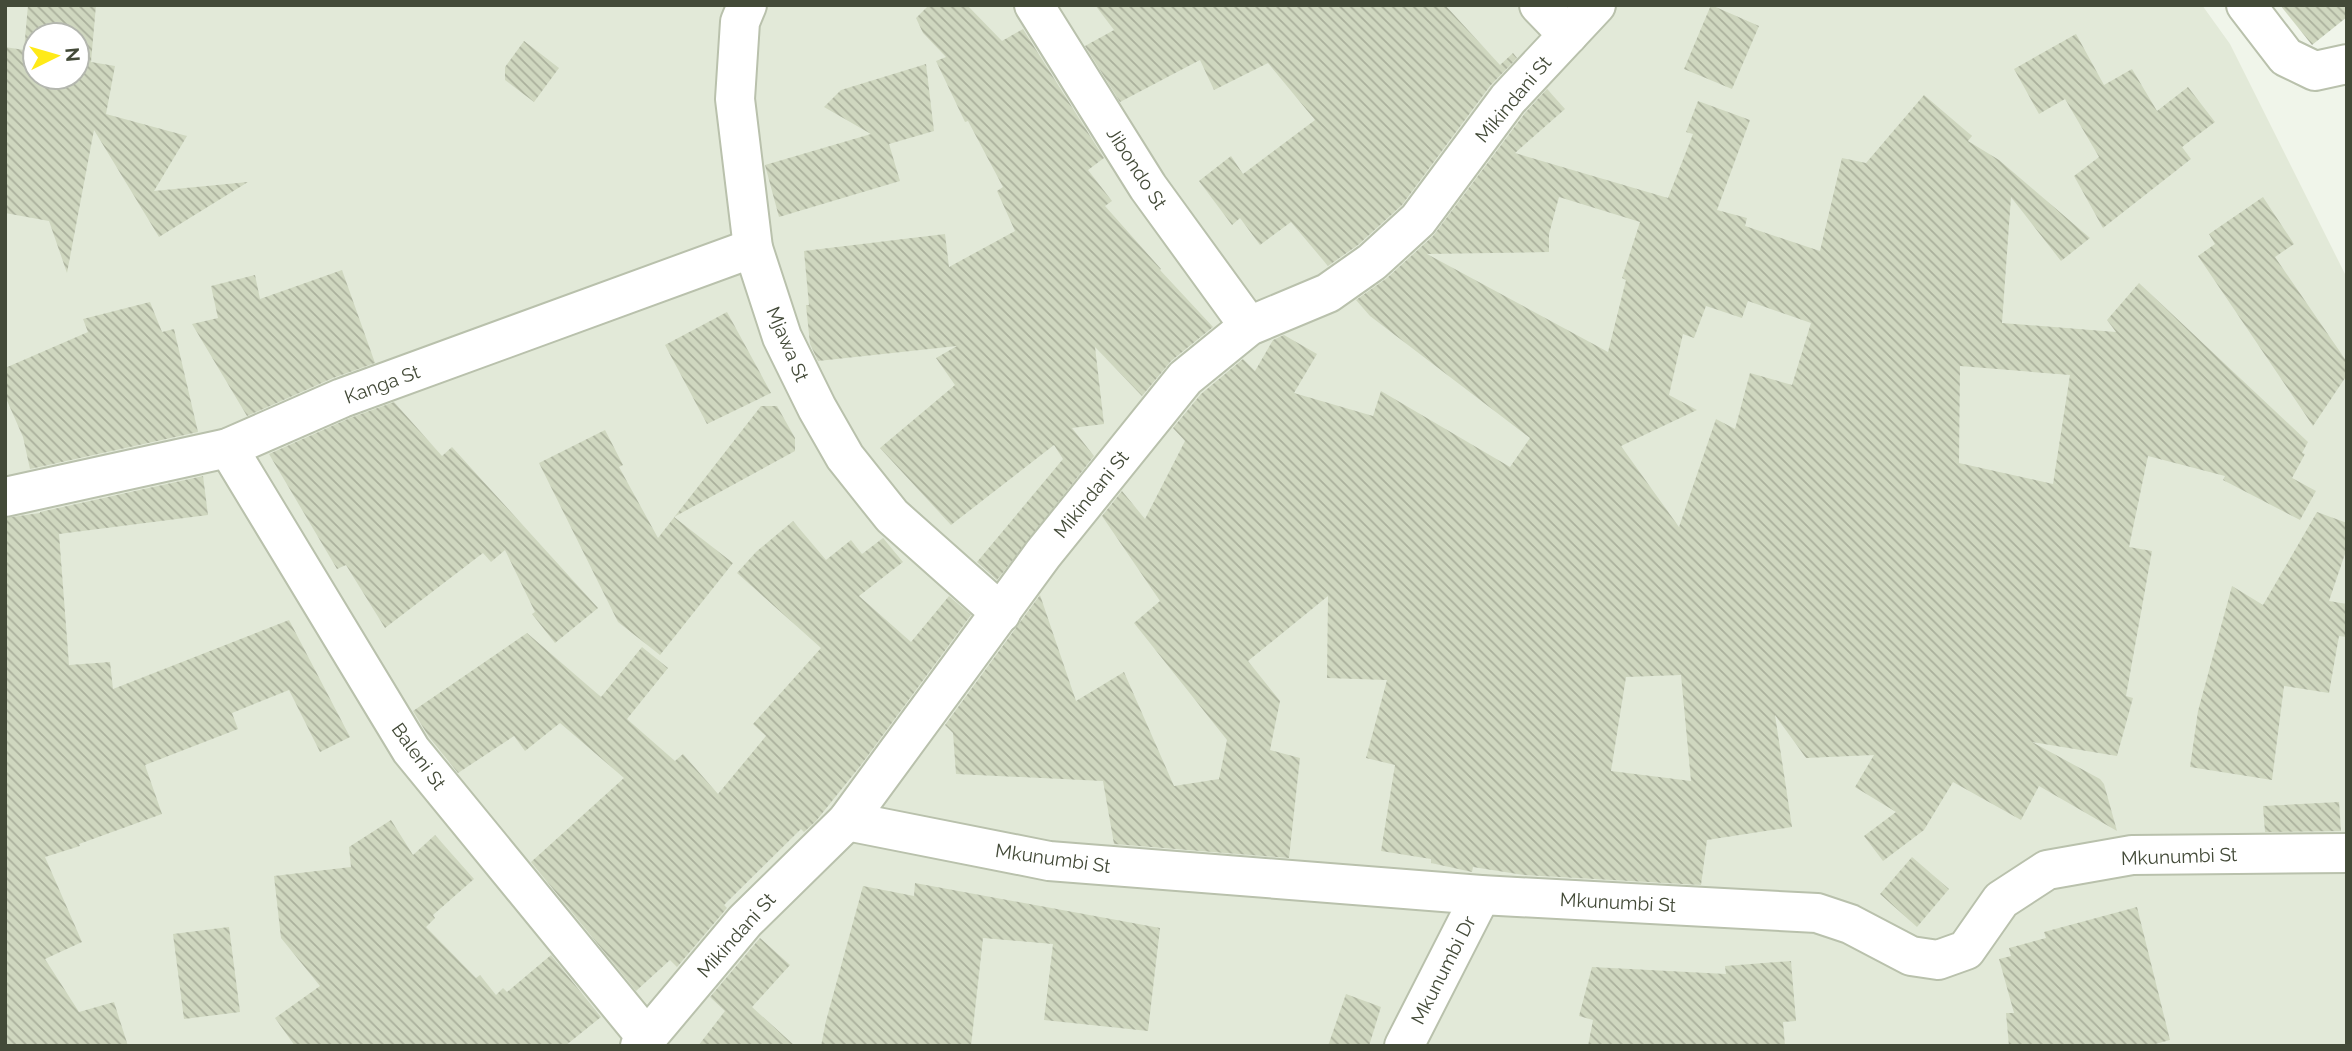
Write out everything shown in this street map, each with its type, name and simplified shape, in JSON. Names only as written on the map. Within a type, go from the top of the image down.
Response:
[{"type":"street","name":"Mjawa St","points":[[747,5],[740,22],[735,99],[753,247],[782,337],[845,457],[892,516],[1001,613]]},
{"type":"street","name":"Jibondo St","points":[[1034,5],[1148,187],[1249,326]]},
{"type":"street","points":[[1539,5],[1568,36]]},
{"type":"street","name":"Mikindani St","points":[[644,1042],[745,921],[847,821],[1043,554],[1185,378],[1249,326],[1328,293],[1372,262],[1418,220],[1508,99],[1596,5]]},
{"type":"street","points":[[2246,5],[2286,57],[2315,71],[2347,64]]},
{"type":"street","name":"Kanga St","points":[[5,497],[228,448],[342,398],[753,247]]},
{"type":"street","name":"Baleni St","points":[[228,448],[411,750],[644,1042]]},
{"type":"street","name":"Mkunumbi St","points":[[847,821],[1049,861],[1481,895],[1816,913],[1850,924],[1911,956],[1938,960],[1966,950],[2001,900],[2047,870],[2132,855],[2347,853]]},
{"type":"street","name":"Mkunumbi Dr","points":[[1404,1046],[1481,895]]},
{"type":"shaded area","points":[[5,5],[2202,5],[2230,44],[2347,278],[2347,1046],[5,1046]]},
{"type":"building","points":[[28,5],[96,5],[91,62],[91,21],[27,21]]},
{"type":"building","points":[[929,5],[967,5],[1002,41],[1023,29],[1104,158],[1088,170],[1112,201],[1105,206],[1213,327],[1171,361],[1142,396],[1095,347],[1104,424],[1072,428],[1094,456],[997,580],[977,562],[1063,459],[1054,445],[951,525],[880,448],[955,385],[936,358],[957,346],[818,361],[810,344],[804,251],[945,234],[949,267],[1015,231],[997,191],[1003,187],[968,121],[965,122],[936,61],[946,57],[923,33],[916,18]]},
{"type":"building","points":[[1095,5],[1445,5],[1500,65],[1513,53],[1517,58],[1490,86],[1402,205],[1358,245],[1328,266],[1291,222],[1260,245],[1240,218],[1232,225],[1199,181],[1231,156],[1243,174],[1315,120],[1268,63],[1214,90],[1200,60],[1120,102],[1085,46],[1114,30]]},
{"type":"building","points":[[1711,5],[1759,26],[1732,89],[1684,69]]},
{"type":"building","points":[[2280,5],[2347,5],[2347,17],[2312,45]]},
{"type":"building","points":[[2076,34],[2104,85],[2132,69],[2157,111],[2188,87],[2215,122],[2182,147],[2191,159],[2103,228],[2074,176],[2099,157],[2065,99],[2039,114],[2014,69]]},
{"type":"building","points":[[524,41],[559,68],[534,102],[505,80],[505,67]]},
{"type":"building","points":[[5,47],[21,50],[21,91],[91,91],[91,62],[115,66],[106,114],[187,136],[154,191],[248,182],[159,237],[94,130],[67,273],[49,221],[5,213]]},
{"type":"building","points":[[926,64],[934,131],[889,144],[900,181],[779,217],[765,165],[871,134],[824,107],[841,90]]},
{"type":"building","points":[[1547,89],[1565,109],[1515,153],[1668,198],[1693,134],[1686,132],[1698,101],[1750,120],[1717,210],[1747,218],[1745,226],[1820,251],[1842,158],[1866,163],[1924,95],[1972,136],[1968,141],[1999,160],[2090,238],[2061,261],[2011,197],[2002,323],[2116,332],[2107,320],[2139,283],[2308,442],[2302,453],[2305,454],[2292,478],[2316,491],[2300,520],[2223,480],[2225,476],[2148,456],[2129,547],[2152,551],[2126,696],[2133,698],[2117,756],[2032,742],[2100,779],[2104,784],[2117,831],[2039,786],[2021,820],[1953,782],[1924,830],[1883,861],[1864,836],[1896,812],[1855,787],[1874,755],[1806,758],[1775,715],[1792,827],[1707,840],[1701,885],[1524,875],[1473,867],[1472,872],[1431,863],[1431,859],[1381,851],[1395,765],[1366,758],[1387,680],[1327,678],[1328,596],[1248,661],[1280,701],[1270,750],[1300,758],[1289,858],[1114,844],[1103,781],[956,774],[953,733],[945,725],[1040,595],[1076,701],[1124,672],[1174,786],[1219,779],[1227,740],[1134,623],[1160,601],[1102,516],[1122,491],[1145,519],[1185,441],[1173,428],[1201,394],[1243,359],[1255,371],[1273,340],[1284,335],[1317,354],[1294,393],[1373,416],[1381,391],[1510,467],[1530,438],[1370,316],[1356,300],[1387,278],[1433,236],[1525,113]],"holes":[[[1559,197],[1640,222],[1622,278],[1626,280],[1608,352],[1427,254],[1549,252],[1549,234]],[[1748,301],[1811,323],[1792,385],[1750,373],[1735,429],[1716,419],[1679,527],[1621,446],[1697,410],[1669,395],[1683,334],[1694,338],[1706,306],[1742,318]],[[1960,366],[2070,375],[2053,484],[1959,463]],[[1681,675],[1691,781],[1611,771],[1626,677]]]},
{"type":"building","points":[[2263,197],[2294,244],[2275,257],[2347,362],[2347,375],[2313,426],[2198,256],[2215,244],[2209,234]]},
{"type":"building","points":[[342,270],[375,363],[333,378],[247,416],[192,324],[218,318],[211,286],[255,275],[260,299]]},
{"type":"building","points":[[150,302],[162,332],[174,329],[198,432],[30,469],[23,437],[5,396],[5,368],[88,332],[83,319]]},
{"type":"building","points":[[727,312],[771,393],[707,424],[665,345]]},
{"type":"building","points":[[394,402],[442,456],[452,447],[598,608],[555,643],[532,614],[535,612],[505,550],[491,562],[483,553],[385,628],[346,565],[337,569],[269,454],[350,418]]},
{"type":"building","points":[[761,406],[777,406],[795,438],[795,451],[675,517]]},
{"type":"building","points":[[605,430],[623,465],[619,467],[658,538],[674,517],[733,563],[660,655],[618,622],[539,463]]},
{"type":"building","points":[[203,476],[208,515],[59,534],[69,665],[110,662],[113,689],[289,620],[350,737],[320,752],[289,690],[232,713],[238,729],[145,765],[162,814],[45,857],[82,942],[45,959],[79,1012],[114,1002],[128,1046],[5,1046],[5,518],[40,513]]},
{"type":"building","points":[[2317,512],[2347,523],[2347,548],[2329,601],[2347,604],[2347,637],[2339,636],[2329,693],[2284,686],[2272,780],[2190,767],[2198,711],[2232,586],[2263,605]]},
{"type":"building","points":[[793,521],[826,560],[851,540],[862,554],[883,538],[903,562],[859,596],[911,642],[949,596],[971,615],[861,765],[816,821],[804,832],[801,829],[724,905],[727,908],[677,967],[670,960],[636,991],[531,862],[624,778],[560,723],[525,751],[514,736],[458,773],[429,737],[413,711],[527,633],[601,697],[642,647],[668,668],[627,719],[675,761],[683,754],[718,794],[766,736],[753,724],[821,648],[737,573],[756,552]]},
{"type":"building","points":[[2339,802],[2341,831],[2265,832],[2263,806]]},
{"type":"building","points":[[391,820],[413,855],[435,835],[474,879],[433,915],[435,918],[426,927],[476,978],[480,975],[496,995],[503,988],[507,992],[551,955],[601,1017],[565,1046],[295,1046],[275,1018],[320,986],[281,938],[274,876],[351,867],[349,847]]},
{"type":"building","points":[[1912,857],[1949,889],[1917,927],[1880,894]]},
{"type":"building","points":[[915,883],[1160,928],[1148,1031],[1044,1020],[1053,944],[983,938],[971,1046],[821,1046],[863,886],[914,896]]},
{"type":"building","points":[[2137,907],[2170,1040],[2148,1046],[2009,1046],[2006,1013],[2014,1013],[1999,959],[2011,956],[2009,948],[2046,938],[2044,932]]},
{"type":"building","points":[[229,927],[240,1012],[184,1019],[173,934]]},
{"type":"building","points":[[760,938],[790,965],[752,1007],[795,1046],[698,1046],[725,1011],[710,997]]},
{"type":"building","points":[[1791,961],[1796,1021],[1783,1022],[1785,1046],[1588,1046],[1593,1020],[1579,1016],[1592,967],[1726,974],[1725,966]]},
{"type":"building","points":[[1346,994],[1381,1007],[1369,1046],[1328,1046]]}]
